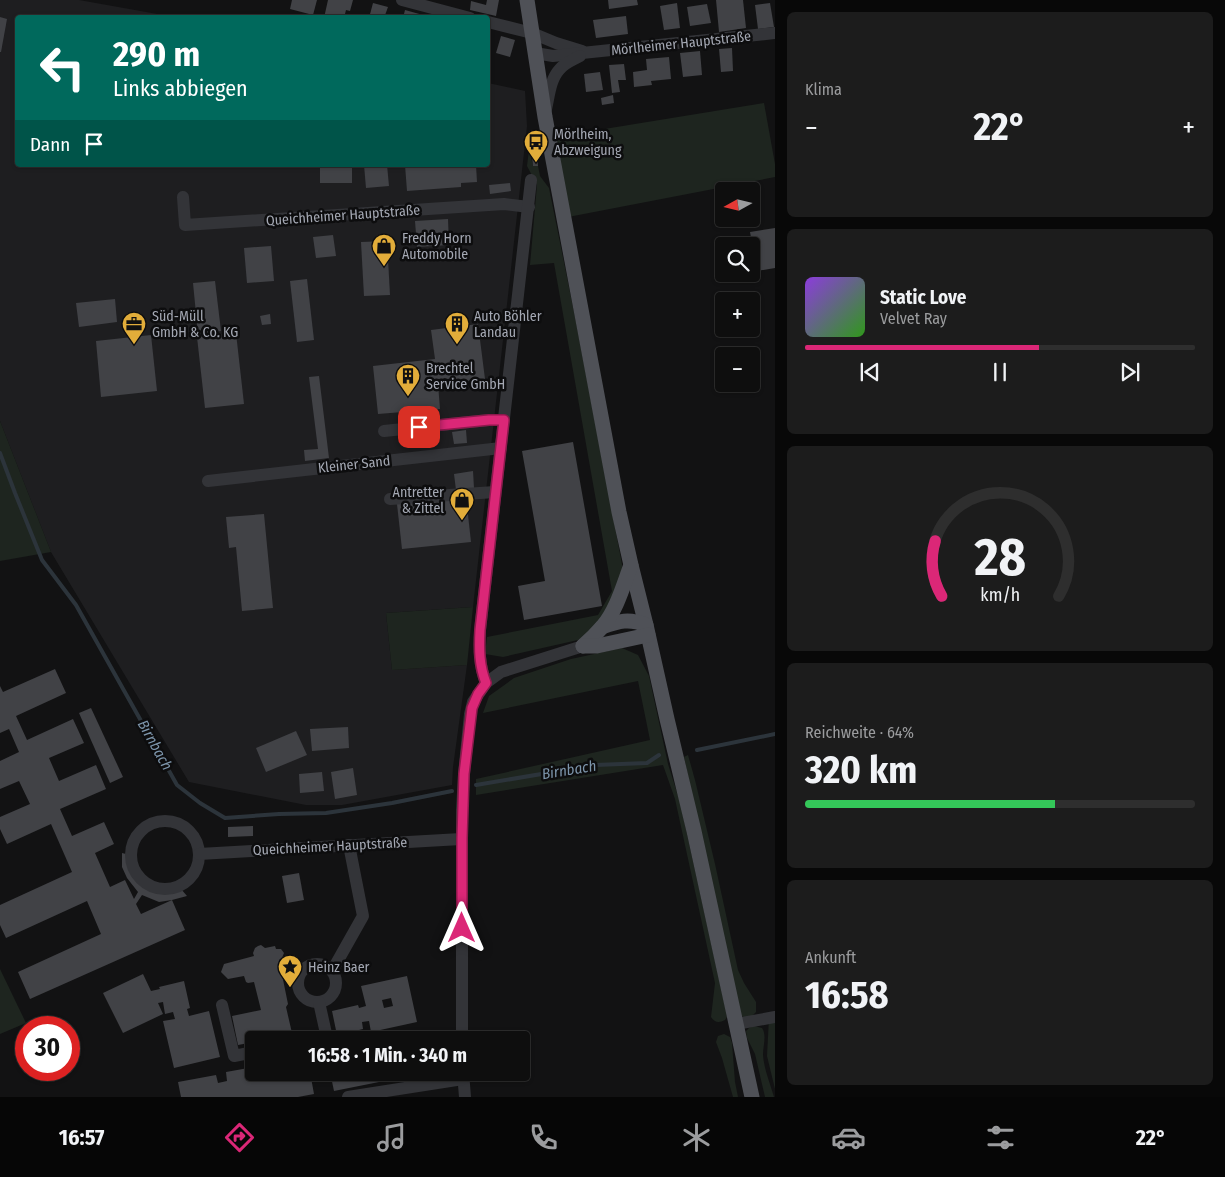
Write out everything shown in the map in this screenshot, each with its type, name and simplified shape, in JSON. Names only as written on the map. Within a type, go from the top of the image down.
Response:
[{"type":"main road","points":[[527,0],[545,117],[630,565],[694,831],[752,1097]]},
{"type":"main road","points":[[583,646],[602,627],[616,606],[630,565]]},
{"type":"main road","points":[[602,627],[625,620],[632,620],[647,630]]},
{"type":"main road","points":[[583,646],[597,646],[647,630]]},
{"type":"street","points":[[402,0],[459,15]]},
{"type":"street","name":"Mörlheimer Hauptstraße","points":[[490,22],[532,32],[556,43],[587,53]]},
{"type":"street","name":"Mörlheimer Hauptstraße","points":[[535,53],[553,56],[775,33]]},
{"type":"street","name":"Mörlheimer Hauptstraße","points":[[545,117],[550,87],[558,70],[565,64],[587,53]]},
{"type":"street","points":[[486,683],[479,656],[480,630],[531,180]]},
{"type":"street","name":"Queichheimer Hauptstraße","points":[[183,197],[185,225],[504,204],[529,207]]},
{"type":"street","points":[[384,431],[504,420]]},
{"type":"street","name":"Kleiner Sand","points":[[208,481],[500,448]]},
{"type":"street","points":[[390,499],[495,492]]},
{"type":"street","points":[[462,1031],[462,838],[464,774],[473,702],[486,683],[501,672],[583,646]]},
{"type":"street","points":[[161,821],[173,822],[183,826],[197,843],[199,854],[198,864],[186,882],[166,889],[155,888],[146,883],[139,877],[131,860],[133,842],[140,832],[150,824],[161,821]]},
{"type":"street","name":"Queichheimer Hauptstraße","points":[[199,854],[462,838]]},
{"type":"street","points":[[332,971],[363,916],[349,845]]},
{"type":"street","points":[[314,964],[320,964],[332,971],[336,982],[333,994],[319,1002],[311,1002],[306,999],[298,989],[299,976],[302,970],[314,964]]},
{"type":"street","points":[[319,1002],[326,1031]]},
{"type":"street","points":[[222,1005],[234,1056],[245,1054]]},
{"type":"street","points":[[736,1024],[775,1017]]},
{"type":"street","points":[[348,1097],[436,1081]]},
{"type":"street","points":[[463,1081],[465,1097]]},
{"type":"shaded area","points":[[0,0],[79,0],[163,15],[15,15],[15,167],[490,167],[490,83],[525,91],[527,126],[473,607],[386,613],[392,670],[467,665],[452,785],[342,805],[306,805],[189,782],[51,552],[0,421]]},
{"type":"shaded area","points":[[764,103],[775,164],[775,177],[749,182],[715,182],[715,189],[563,218],[549,138]]},
{"type":"shaded area","points":[[531,133],[537,156],[531,157],[533,166],[538,166],[540,176],[549,188],[625,580],[595,631],[578,640],[503,657],[485,654],[487,637],[598,615],[612,591],[554,263],[530,265],[537,185],[527,166]]},
{"type":"shaded area","points":[[0,421],[51,552],[0,561]]},
{"type":"shaded area","points":[[473,607],[467,665],[392,670],[386,613]]},
{"type":"shaded area","points":[[622,648],[638,655],[649,676],[668,764],[680,802],[726,1011],[727,1017],[721,1022],[717,1022],[711,1017],[715,983],[675,799],[663,765],[476,795],[476,779],[650,740],[638,681],[483,713],[489,696],[514,678],[571,659]]},
{"type":"shaded area","points":[[688,755],[715,864],[738,970],[756,1002],[756,1012],[746,1018],[738,1010],[684,757]]},
{"type":"shaded area","points":[[0,969],[23,1016],[15,1016],[15,1028],[0,1034]]},
{"type":"shaded area","points":[[775,1017],[775,1089],[767,1056],[769,1018]]},
{"type":"shaded area","points":[[754,1026],[762,1028],[765,1037],[763,1055],[774,1097],[765,1097],[755,1054],[747,1038],[746,1031]]},
{"type":"shaded area","points":[[724,1034],[730,1037],[732,1043],[738,1097],[733,1097],[716,1042],[718,1036]]},
{"type":"building","points":[[292,0],[317,0],[313,15],[290,9]]},
{"type":"building","points":[[328,0],[353,0],[350,11],[346,10],[345,15],[325,15]]},
{"type":"building","points":[[487,0],[499,0],[496,16],[470,10],[471,1],[486,5]]},
{"type":"building","points":[[608,0],[637,0],[638,5],[609,9]]},
{"type":"building","points":[[716,0],[743,0],[746,28],[719,32]]},
{"type":"building","points":[[373,3],[388,7],[385,15],[370,15]]},
{"type":"building","points":[[677,3],[680,28],[664,30],[660,6]]},
{"type":"building","points":[[770,3],[774,27],[758,29],[755,5]]},
{"type":"building","points":[[707,4],[711,23],[690,26],[687,7]]},
{"type":"building","points":[[405,10],[423,15],[404,15]]},
{"type":"building","points":[[626,16],[628,34],[596,38],[593,20]]},
{"type":"building","points":[[0,17],[7,19],[1,52],[0,52]]},
{"type":"building","points":[[501,36],[515,40],[510,57],[496,53]]},
{"type":"building","points":[[732,48],[733,71],[721,72],[719,49]]},
{"type":"building","points":[[700,51],[702,75],[683,77],[680,53]]},
{"type":"building","points":[[669,57],[671,79],[651,81],[652,85],[634,87],[633,72],[647,70],[646,59]]},
{"type":"building","points":[[624,64],[626,80],[618,80],[620,92],[612,93],[609,65]]},
{"type":"building","points":[[600,72],[603,90],[586,92],[584,74]]},
{"type":"building","points":[[613,95],[614,103],[602,105],[601,98]]},
{"type":"building","points":[[537,156],[538,166],[533,166],[532,157]]},
{"type":"building","points":[[320,167],[352,167],[352,183],[320,183]]},
{"type":"building","points":[[364,167],[387,167],[389,186],[366,188]]},
{"type":"building","points":[[405,167],[476,167],[477,182],[461,183],[461,187],[407,191]]},
{"type":"building","points":[[510,183],[511,191],[490,194],[489,185]]},
{"type":"building","points":[[448,219],[449,245],[417,247],[415,221]]},
{"type":"building","points":[[775,228],[775,268],[760,270],[760,237],[751,237],[750,232]]},
{"type":"building","points":[[333,235],[336,256],[316,258],[313,237]]},
{"type":"building","points":[[387,241],[390,295],[364,296],[361,242]]},
{"type":"building","points":[[271,246],[274,281],[247,283],[244,248]]},
{"type":"building","points":[[307,279],[314,340],[297,342],[290,281]]},
{"type":"building","points":[[215,281],[221,331],[198,334],[193,283]]},
{"type":"building","points":[[115,299],[117,322],[79,327],[76,303]]},
{"type":"building","points":[[270,314],[271,324],[262,325],[260,316]]},
{"type":"building","points":[[478,324],[485,379],[438,384],[440,409],[378,414],[373,366],[435,359],[431,330]]},
{"type":"building","points":[[236,333],[244,404],[205,408],[197,337]]},
{"type":"building","points":[[151,335],[157,391],[101,397],[96,341]]},
{"type":"building","points":[[319,376],[329,458],[305,461],[304,450],[318,449],[309,377]]},
{"type":"building","points":[[466,430],[467,443],[454,444],[452,432]]},
{"type":"building","points":[[573,442],[602,606],[524,620],[518,586],[545,581],[522,451]]},
{"type":"building","points":[[473,471],[474,488],[456,490],[454,474]]},
{"type":"building","points":[[466,497],[471,542],[402,549],[397,504]]},
{"type":"building","points":[[264,514],[273,608],[242,611],[236,547],[229,548],[226,517]]},
{"type":"building","points":[[55,669],[66,693],[16,716],[27,740],[73,719],[84,743],[49,758],[59,781],[96,765],[106,789],[60,809],[72,836],[104,822],[114,844],[95,853],[110,887],[125,880],[134,899],[138,892],[127,878],[122,867],[122,853],[130,855],[134,875],[140,883],[149,889],[159,892],[181,889],[187,896],[172,900],[185,930],[30,999],[18,972],[101,934],[87,901],[6,938],[0,925],[0,905],[72,872],[51,824],[7,844],[0,829],[0,817],[30,804],[19,781],[0,789],[0,761],[19,752],[9,729],[0,733],[0,686],[3,692]],"holes":[[[142,895],[159,902],[172,900],[141,914],[136,904]]]},
{"type":"building","points":[[91,708],[123,777],[110,783],[79,713]]},
{"type":"building","points":[[348,727],[349,748],[312,751],[310,729]]},
{"type":"building","points":[[296,731],[307,755],[266,772],[256,748]]},
{"type":"building","points":[[353,768],[357,795],[335,799],[331,772]]},
{"type":"building","points":[[322,772],[324,791],[300,793],[299,774]]},
{"type":"building","points":[[253,826],[253,836],[228,837],[228,827]]},
{"type":"building","points":[[299,873],[304,900],[287,903],[282,876]]},
{"type":"building","points":[[261,945],[265,948],[275,946],[276,949],[281,949],[284,953],[279,960],[292,1031],[245,1031],[245,1044],[238,1045],[232,1016],[261,1010],[254,982],[246,982],[244,976],[228,979],[221,972],[224,964],[254,956],[255,948]]},
{"type":"building","points":[[143,974],[151,991],[160,989],[159,987],[184,981],[190,1008],[187,1009],[189,1016],[209,1011],[220,1057],[174,1068],[163,1021],[175,1019],[173,1012],[165,1014],[163,1002],[158,1003],[163,1014],[123,1033],[103,993]]},
{"type":"building","points":[[407,976],[417,1022],[371,1031],[369,1021],[362,1022],[363,1029],[336,1031],[332,1011],[358,1005],[359,1008],[366,1006],[361,986]],"holes":[[[391,998],[393,1006],[384,1008],[382,1000]]]},
{"type":"building","points":[[245,1069],[245,1081],[312,1081],[314,1094],[298,1097],[181,1097],[178,1082],[216,1075],[218,1083],[227,1081],[226,1072]]},
{"type":"building","points":[[332,1081],[379,1081],[379,1082],[334,1091]]},
{"type":"waterway","name":"Birnbach","points":[[0,453],[42,560],[76,605],[177,785],[200,803],[225,818],[326,813],[392,803],[452,791]]},
{"type":"waterway","name":"Birnbach","points":[[697,750],[775,734]]},
{"type":"waterway","name":"Birnbach","points":[[476,785],[595,765],[647,763],[659,755]]},
{"type":"place","name":"Mörlheim, Abzweigung","points":[[536,163]]},
{"type":"place","name":"Freddy Horn Automobile","points":[[384,267]]},
{"type":"place","name":"Süd-Müll GmbH & Co. KG","points":[[134,345]]},
{"type":"place","name":"Auto Böhler Landau","points":[[457,345]]},
{"type":"place","name":"Brechtel Service GmbH","points":[[408,397]]},
{"type":"place","name":"Antretter & Zittel","points":[[462,521]]},
{"type":"place","name":"Heinz Baer","points":[[290,988]]},
{"type":"route","points":[[419,427],[504,420],[480,630],[480,665],[486,683],[473,702],[470,714],[464,774],[462,810],[462,928]]}]
